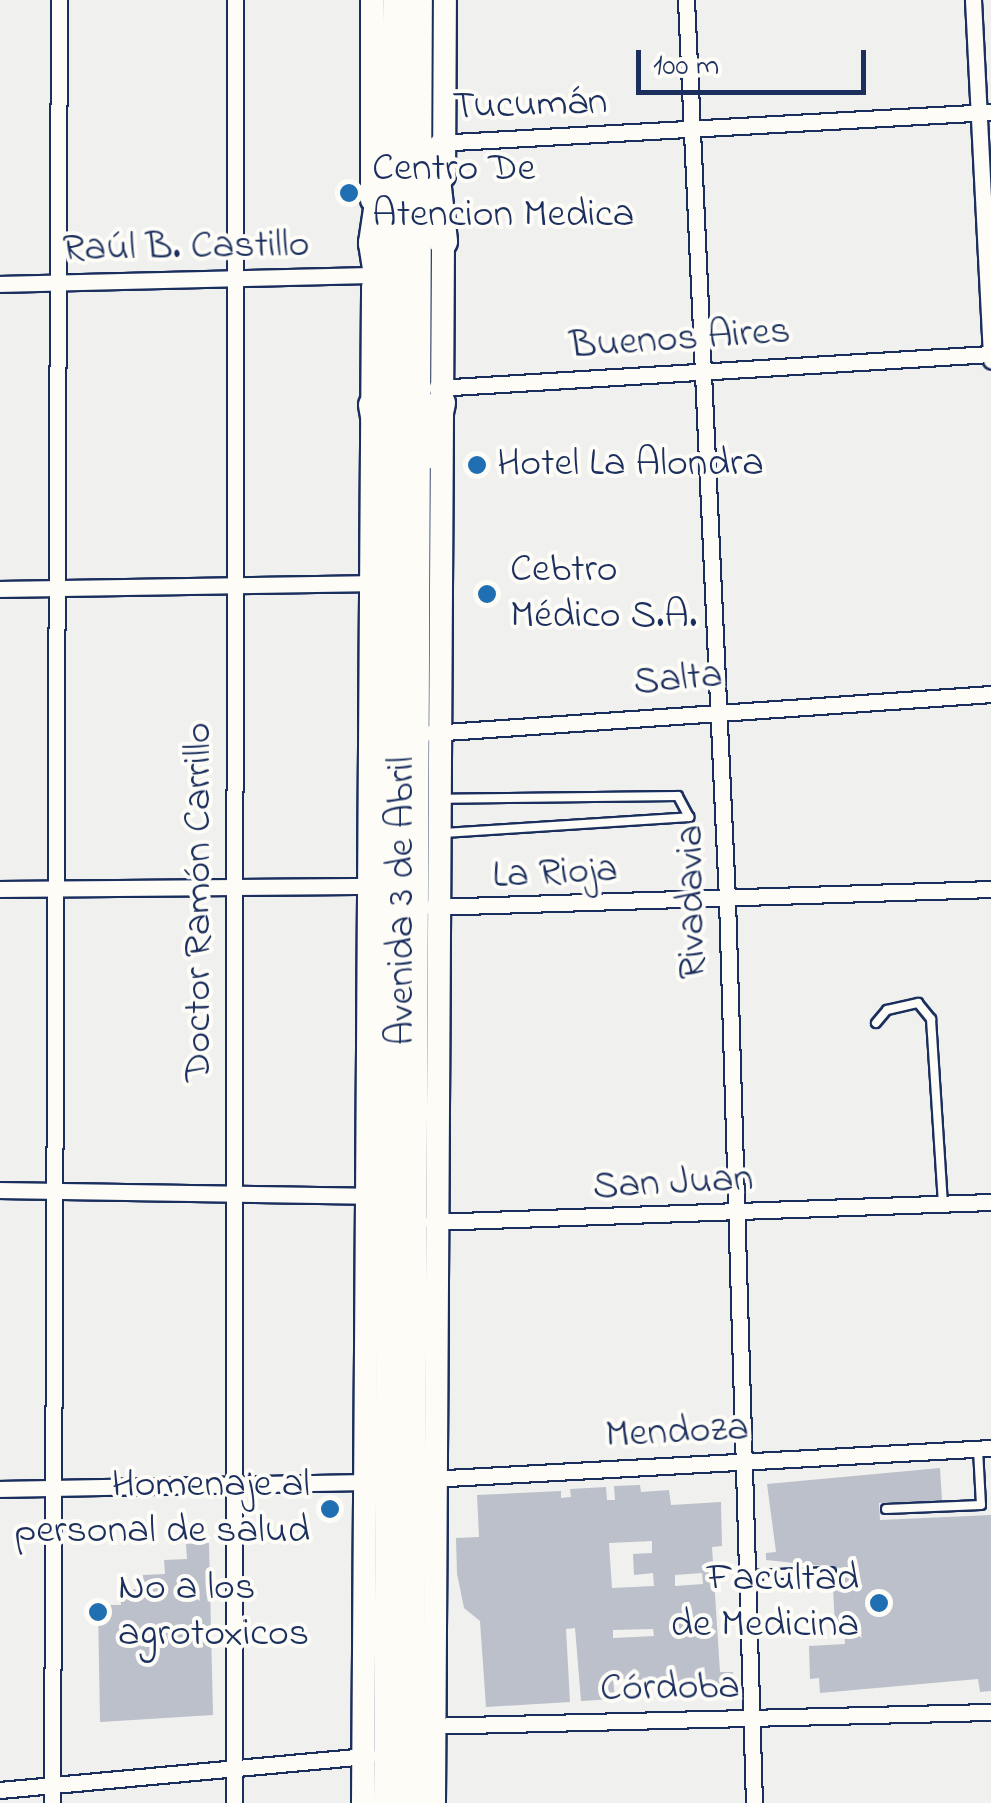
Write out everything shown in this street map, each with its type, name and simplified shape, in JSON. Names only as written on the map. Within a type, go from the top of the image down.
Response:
[{"type":"highway","points":[[395,0],[408,144],[443,241]]},
{"type":"highway","points":[[408,641],[404,393],[373,243],[408,144],[420,0]]},
{"type":"highway","name":"Avenida 3 de Abril","points":[[404,393],[408,144]]},
{"type":"highway","points":[[404,393],[430,448],[408,641]]},
{"type":"highway","name":"Avenida 3 de Abril","points":[[408,641],[407,734],[420,902],[404,1207],[402,1480],[410,1803]]},
{"type":"highway","name":"Avenida 3 de Abril","points":[[388,1803],[410,1729]]},
{"type":"main road","name":"Avenida 3 de Abril","points":[[372,0],[408,144]]},
{"type":"main road","name":"Avenida 3 de Abril","points":[[408,144],[445,0]]},
{"type":"main road","name":"Avenida 3 de Abril","points":[[364,1803],[364,1761],[440,1227],[420,902],[444,832],[444,799],[407,734],[372,583],[404,393],[443,241]]},
{"type":"main road","name":"Avenida 3 de Abril","points":[[373,243],[373,275],[404,393],[407,734],[368,883],[365,1192],[402,1480],[410,1729],[434,1803]]},
{"type":"street","points":[[52,1795],[59,0]]},
{"type":"street","name":"Doctor Ramón Carrillo","points":[[234,1803],[231,884],[235,0]]},
{"type":"street","name":"Rivadavia","points":[[686,0],[720,708],[731,1214],[754,1803]]},
{"type":"street","points":[[973,0],[985,113],[991,362]]},
{"type":"street","name":"Tucumán","points":[[408,144],[692,132],[985,113]]},
{"type":"street","name":"Raúl B. Castillo","points":[[0,284],[233,284],[373,275]]},
{"type":"street","name":"Buenos Aires","points":[[404,393],[991,354]]},
{"type":"street","points":[[0,589],[372,583]]},
{"type":"street","name":"Salta","points":[[407,734],[720,708],[991,694]]},
{"type":"street","name":"La Rioja","points":[[0,889],[368,883],[420,902],[727,899],[991,889]]},
{"type":"street","points":[[0,1190],[365,1192],[440,1227]]},
{"type":"street","name":"San Juan","points":[[440,1227],[991,1202]]},
{"type":"street","name":"Mendoza","points":[[0,1489],[402,1480],[984,1449]]},
{"type":"street","name":"Córdoba","points":[[410,1729],[991,1712]]},
{"type":"street","points":[[0,1790],[52,1795],[234,1768],[364,1761],[410,1729]]},
{"type":"lane","points":[[444,799],[678,796],[688,817],[444,832]]},
{"type":"lane","points":[[876,1023],[887,1010],[918,1004],[932,1019],[943,1204]]},
{"type":"lane","points":[[886,1509],[981,1505],[984,1449]]},
{"type":"lane","points":[[746,1576],[831,1572]]},
{"type":"building","name":"Facultad de Medicina","points":[[940,1468],[942,1501],[879,1503],[880,1520],[991,1515],[991,1691],[980,1692],[978,1679],[820,1693],[819,1678],[810,1679],[809,1646],[845,1644],[844,1627],[835,1627],[833,1587],[843,1586],[842,1568],[766,1560],[766,1553],[776,1552],[767,1484]]},
{"type":"building","points":[[640,1485],[641,1492],[669,1490],[671,1505],[721,1502],[722,1546],[712,1547],[720,1672],[733,1672],[734,1687],[613,1678],[615,1699],[581,1701],[575,1628],[566,1629],[570,1702],[486,1707],[480,1621],[464,1608],[457,1574],[456,1538],[479,1537],[477,1495],[561,1491],[561,1498],[571,1497],[570,1489],[606,1487],[607,1500],[615,1500],[614,1486]],"holes":[[[652,1541],[652,1553],[633,1554],[634,1575],[653,1573],[654,1586],[612,1588],[609,1543]],[[702,1573],[703,1584],[675,1586],[675,1575]],[[653,1629],[654,1636],[613,1638],[613,1630]]]},
{"type":"building","points":[[209,1543],[213,1715],[100,1722],[98,1605],[121,1605],[120,1590],[144,1589],[143,1575],[165,1574],[164,1560],[187,1559],[186,1544]]},
{"type":"place","name":"Centro De Atencion Medica","points":[[349,193]]},
{"type":"place","name":"Hotel La Alondra","points":[[477,465]]},
{"type":"place","name":"Cebtro Médico S.A.","points":[[487,594]]},
{"type":"place","name":"Homenaje al personal de salud","points":[[330,1509]]},
{"type":"place","name":"Facultad de Medicina","points":[[879,1603]]},
{"type":"place","name":"No a los agrotoxicos","points":[[98,1612]]}]
